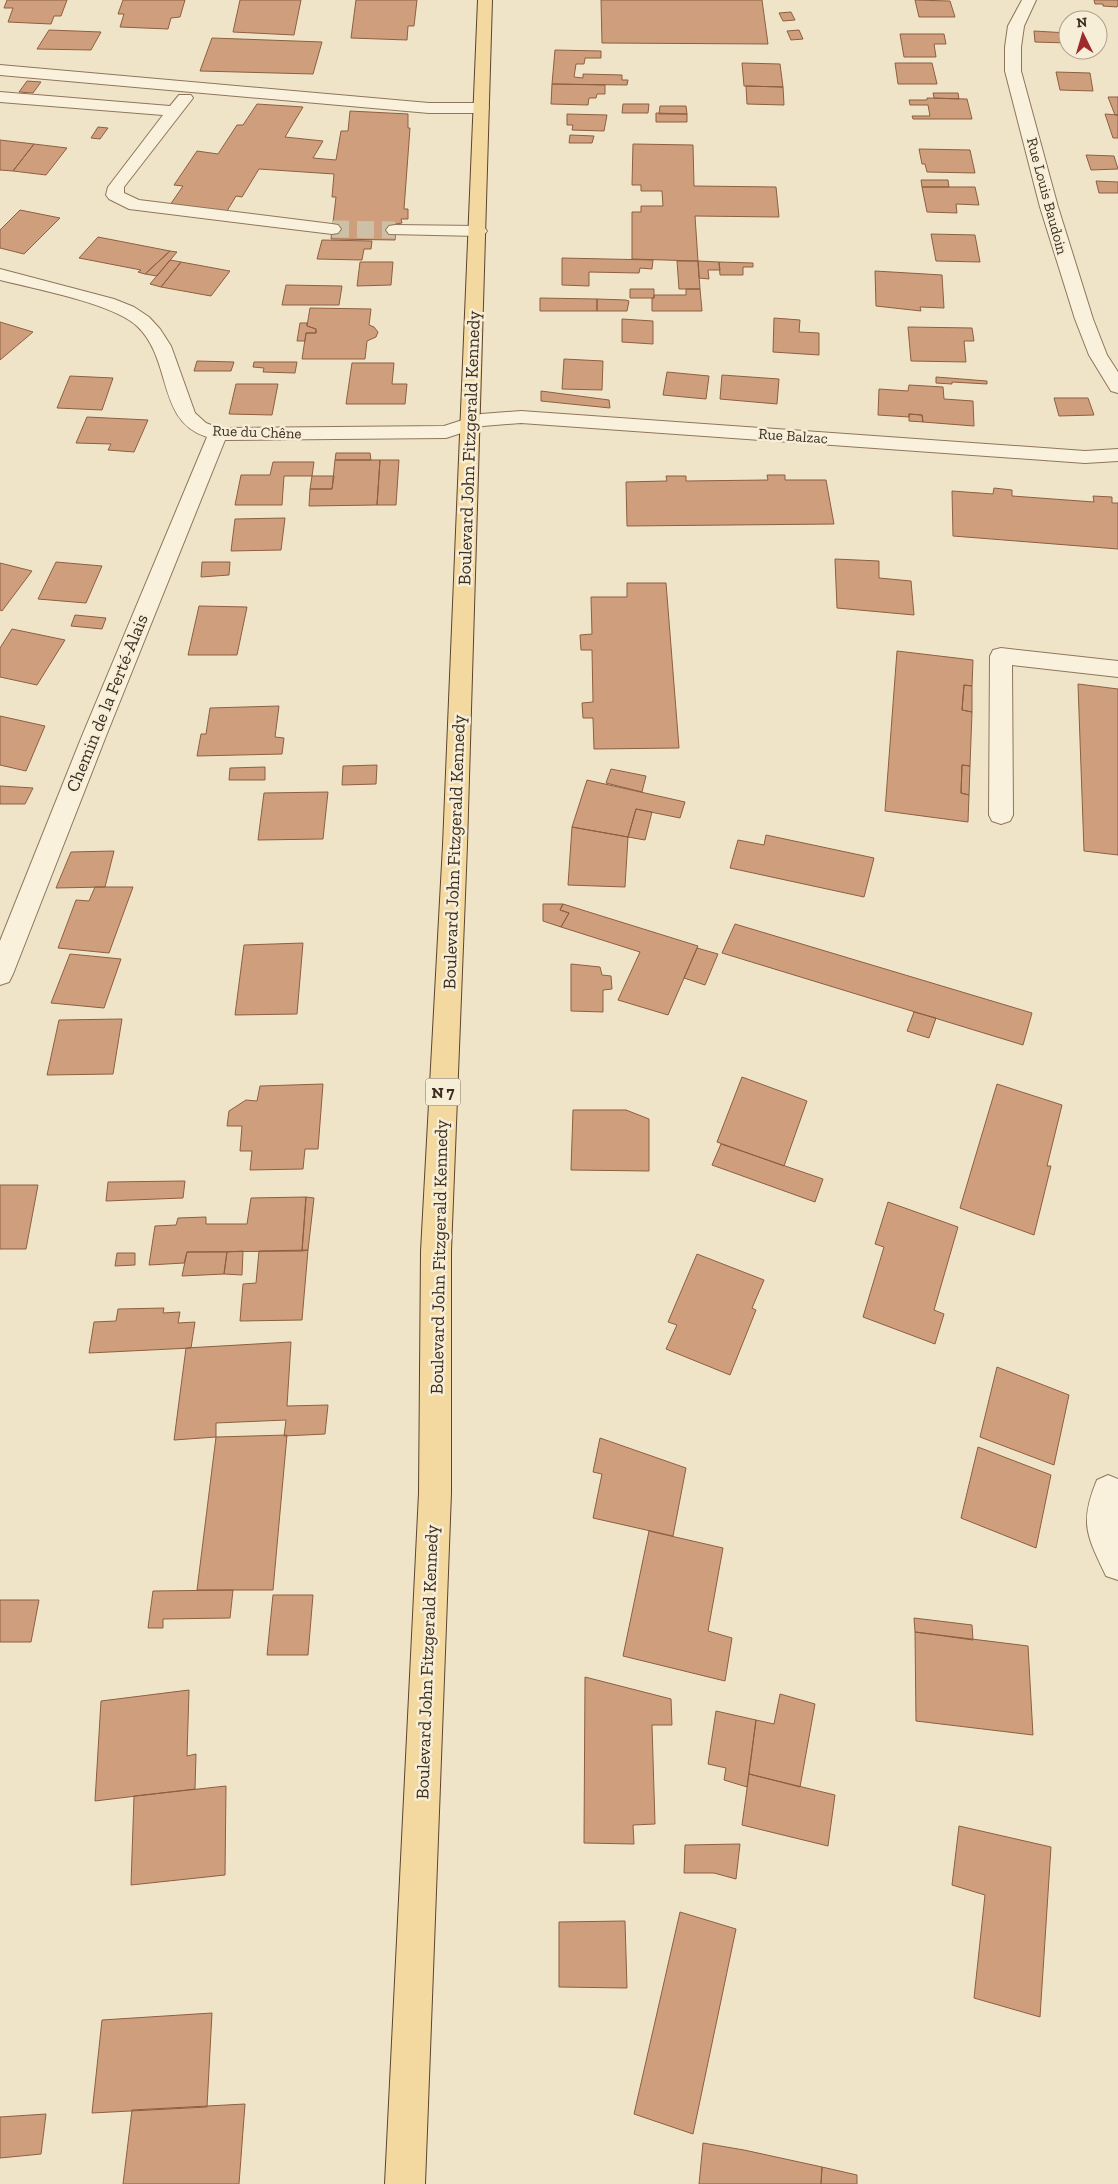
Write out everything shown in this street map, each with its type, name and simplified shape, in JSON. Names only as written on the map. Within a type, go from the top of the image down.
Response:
[{"type":"main road","name":"Boulevard John Fitzgerald Kennedy","points":[[405,2184],[435,1493],[436,1251],[454,855],[486,0]]},
{"type":"street","name":"Rue Louis Baudoin","points":[[1029,0],[1016,26],[1013,47],[1013,71],[1049,207],[1084,319],[1098,355],[1118,387]]},
{"type":"street","points":[[0,70],[180,84],[429,108],[481,108]]},
{"type":"street","points":[[0,97],[173,112]]},
{"type":"street","points":[[185,98],[116,187],[115,195],[135,205],[332,229]]},
{"type":"street","points":[[395,230],[478,231]]},
{"type":"street","name":"Rue du Chêne","points":[[0,274],[108,303],[125,309],[139,317],[161,344],[185,414],[191,423],[204,430],[218,434],[422,433],[446,432],[470,426]]},
{"type":"street","name":"Rue Balzac","points":[[470,426],[481,420],[521,417],[1085,457],[1118,455]]},
{"type":"street","name":"Chemin de la Ferté-Alais","points":[[0,974],[94,736],[218,434]]},
{"type":"street","points":[[1001,814],[1002,656],[1118,669]]},
{"type":"street","points":[[1108,1491],[1101,1518],[1107,1542],[1118,1564]]},
{"type":"building","points":[[7,0],[67,0],[61,16],[54,16],[51,24],[8,22],[13,8],[4,8]]},
{"type":"building","points":[[123,0],[185,0],[180,17],[171,18],[168,29],[120,27],[124,14],[118,14]]},
{"type":"building","points":[[240,0],[301,0],[294,35],[233,32]]},
{"type":"building","points":[[356,0],[417,0],[414,26],[408,26],[407,40],[351,38]]},
{"type":"building","points":[[601,0],[762,0],[768,44],[602,43]]},
{"type":"building","points":[[915,0],[950,1],[955,17],[919,17]]},
{"type":"building","points":[[1094,0],[1118,0],[1118,5],[1117,7],[1103,6],[1103,4],[1095,4]]},
{"type":"building","points":[[791,12],[795,20],[783,21],[779,13]]},
{"type":"building","points":[[49,30],[101,32],[91,50],[37,49]]},
{"type":"building","points":[[799,30],[803,39],[791,40],[787,31]]},
{"type":"building","points":[[1034,31],[1058,32],[1058,43],[1035,42]]},
{"type":"building","points":[[900,34],[944,34],[946,44],[934,44],[936,57],[904,57]]},
{"type":"building","points":[[212,38],[322,42],[313,74],[200,71]]},
{"type":"building","points":[[555,50],[601,51],[601,58],[585,58],[584,64],[576,64],[574,77],[583,78],[583,74],[622,75],[622,80],[628,80],[627,85],[552,84]]},
{"type":"building","points":[[742,63],[780,64],[783,87],[744,86]]},
{"type":"building","points":[[895,63],[932,63],[937,84],[898,84]]},
{"type":"building","points":[[1056,72],[1090,73],[1093,91],[1060,90]]},
{"type":"building","points":[[27,81],[41,82],[33,93],[19,92]]},
{"type":"building","points":[[552,84],[605,85],[605,94],[597,94],[596,98],[589,98],[588,105],[551,104]]},
{"type":"building","points":[[746,86],[783,87],[784,105],[747,104]]},
{"type":"building","points":[[933,93],[958,93],[959,99],[934,98]]},
{"type":"building","points":[[1108,97],[1118,97],[1118,115],[1115,115]]},
{"type":"building","points":[[927,98],[967,99],[972,119],[913,119],[912,116],[930,116],[928,105],[910,105],[909,100],[927,100]]},
{"type":"building","points":[[257,104],[303,107],[285,137],[323,141],[313,158],[336,160],[341,131],[348,131],[350,111],[408,114],[408,128],[410,128],[404,209],[408,209],[408,219],[401,219],[402,223],[396,224],[395,240],[331,239],[336,197],[332,197],[334,174],[259,169],[242,197],[236,196],[227,211],[170,205],[183,186],[174,185],[197,151],[218,154],[237,125],[243,125]]},
{"type":"building","points":[[623,104],[649,104],[648,113],[622,113]]},
{"type":"building","points":[[660,106],[686,106],[687,114],[659,114]]},
{"type":"building","points":[[656,113],[687,114],[687,122],[656,122]]},
{"type":"building","points":[[567,114],[607,115],[604,131],[572,130],[573,125],[567,125]]},
{"type":"building","points":[[1105,114],[1118,115],[1118,138],[1113,138]]},
{"type":"building","points":[[98,127],[108,128],[100,139],[91,138]]},
{"type":"building","points":[[570,135],[594,136],[592,143],[569,143]]},
{"type":"building","points":[[0,140],[34,144],[13,171],[0,170]]},
{"type":"building","points":[[34,144],[67,148],[46,175],[13,171]]},
{"type":"building","points":[[633,144],[693,145],[694,186],[776,187],[779,217],[695,216],[698,261],[632,259],[632,212],[641,212],[641,206],[663,206],[662,191],[641,191],[641,185],[632,185]]},
{"type":"building","points":[[919,149],[970,150],[975,173],[927,172],[925,164],[922,164]]},
{"type":"building","points":[[1086,155],[1114,156],[1118,169],[1091,170]]},
{"type":"building","points":[[921,180],[948,180],[949,187],[922,187]]},
{"type":"building","points":[[1096,181],[1118,182],[1118,193],[1099,193]]},
{"type":"building","points":[[922,187],[975,187],[979,205],[956,204],[957,213],[927,212]]},
{"type":"building","points":[[20,210],[60,218],[24,254],[0,248],[0,230]]},
{"type":"building","points":[[931,234],[975,235],[980,262],[936,261]]},
{"type":"building","points":[[98,237],[170,251],[145,274],[138,272],[141,270],[79,258]]},
{"type":"building","points":[[322,240],[372,241],[371,249],[364,249],[362,260],[317,259]]},
{"type":"building","points":[[170,251],[177,252],[157,276],[145,274]]},
{"type":"building","points":[[562,258],[653,260],[652,269],[640,268],[639,273],[589,272],[589,286],[562,285]]},
{"type":"building","points":[[170,260],[181,262],[161,287],[150,284]]},
{"type":"building","points":[[677,261],[698,261],[700,289],[679,289]]},
{"type":"building","points":[[698,261],[719,262],[720,270],[708,270],[709,279],[699,278]]},
{"type":"building","points":[[181,262],[230,271],[211,296],[161,287]]},
{"type":"building","points":[[360,262],[393,262],[391,285],[357,286]]},
{"type":"building","points":[[719,262],[753,263],[753,267],[743,267],[743,275],[720,275]]},
{"type":"building","points":[[875,271],[942,275],[944,308],[920,307],[921,311],[876,306]]},
{"type":"building","points":[[286,285],[342,286],[339,305],[282,305]]},
{"type":"building","points":[[630,289],[654,289],[654,298],[630,298]]},
{"type":"building","points":[[686,289],[700,289],[702,311],[652,311],[652,298],[654,298],[654,295],[686,295]]},
{"type":"building","points":[[540,298],[597,299],[597,311],[540,311]]},
{"type":"building","points":[[597,299],[629,301],[627,311],[597,311]]},
{"type":"building","points":[[310,308],[371,309],[369,325],[378,332],[376,337],[367,341],[365,359],[302,359],[306,333],[316,333],[316,329],[307,326]]},
{"type":"building","points":[[774,318],[800,320],[799,332],[819,333],[819,355],[773,352]]},
{"type":"building","points":[[622,319],[653,321],[653,344],[622,342]]},
{"type":"building","points":[[0,322],[33,332],[0,360]]},
{"type":"building","points":[[300,323],[307,323],[307,326],[316,329],[316,333],[306,333],[305,341],[297,341]]},
{"type":"building","points":[[908,327],[972,328],[974,341],[964,341],[966,362],[911,361]]},
{"type":"building","points":[[564,359],[603,361],[602,390],[562,389]]},
{"type":"building","points":[[197,361],[234,362],[231,371],[194,371]]},
{"type":"building","points":[[254,362],[297,362],[295,373],[263,372],[264,368],[253,367]]},
{"type":"building","points":[[352,363],[394,363],[392,384],[407,384],[405,404],[346,404]]},
{"type":"building","points":[[667,372],[709,376],[706,399],[663,395]]},
{"type":"building","points":[[722,375],[779,379],[777,404],[720,399]]},
{"type":"building","points":[[70,376],[113,378],[102,410],[57,408]]},
{"type":"building","points":[[936,377],[987,381],[987,384],[936,383]]},
{"type":"building","points":[[236,384],[278,384],[272,415],[229,414]]},
{"type":"building","points":[[909,385],[943,387],[944,399],[973,401],[974,426],[923,422],[922,415],[909,414],[909,417],[878,415],[879,389],[908,391]]},
{"type":"building","points":[[541,391],[609,400],[610,408],[541,401]]},
{"type":"building","points":[[1054,398],[1088,398],[1094,415],[1059,416]]},
{"type":"building","points":[[909,414],[922,415],[923,422],[909,421]]},
{"type":"building","points":[[87,417],[148,420],[134,452],[108,450],[111,444],[76,443]]},
{"type":"building","points":[[336,453],[370,453],[371,460],[335,460]]},
{"type":"building","points":[[335,460],[380,460],[377,505],[309,506],[310,489],[332,489]]},
{"type":"building","points":[[380,460],[399,460],[396,505],[377,505]]},
{"type":"building","points":[[273,462],[314,462],[312,476],[284,476],[282,505],[235,505],[241,475],[270,475]]},
{"type":"building","points":[[767,475],[785,475],[785,480],[826,480],[834,524],[627,526],[626,482],[667,481],[666,476],[686,476],[686,481],[768,480]]},
{"type":"building","points":[[312,476],[334,476],[332,489],[310,489]]},
{"type":"building","points":[[994,488],[1012,490],[1012,496],[1094,502],[1093,496],[1112,497],[1112,503],[1118,503],[1118,549],[953,536],[952,491],[993,494]]},
{"type":"building","points":[[285,518],[281,550],[231,551],[235,519]]},
{"type":"building","points":[[835,559],[879,561],[879,578],[911,581],[914,615],[837,608]]},
{"type":"building","points":[[56,562],[102,566],[86,603],[38,599]]},
{"type":"building","points":[[202,562],[230,562],[229,575],[201,577]]},
{"type":"building","points":[[0,563],[32,571],[2,611],[0,610]]},
{"type":"building","points":[[627,583],[666,583],[679,748],[594,749],[593,718],[583,718],[582,703],[593,702],[592,650],[581,650],[580,635],[592,634],[591,597],[627,597]]},
{"type":"building","points":[[199,606],[247,607],[237,655],[188,655]]},
{"type":"building","points":[[75,615],[106,618],[102,629],[71,626]]},
{"type":"building","points":[[12,629],[65,640],[37,685],[0,677],[0,648]]},
{"type":"building","points":[[897,651],[973,660],[972,686],[964,685],[962,710],[972,712],[970,766],[962,765],[961,793],[969,795],[968,822],[885,811]]},
{"type":"building","points":[[1078,684],[1118,689],[1118,855],[1084,851]]},
{"type":"building","points":[[964,685],[972,686],[972,712],[962,710]]},
{"type":"building","points":[[279,706],[275,737],[284,738],[282,754],[197,756],[201,734],[206,734],[210,708]]},
{"type":"building","points":[[0,716],[45,726],[26,771],[0,765]]},
{"type":"building","points":[[377,765],[376,784],[342,785],[343,766]]},
{"type":"building","points":[[962,765],[970,766],[969,795],[961,793]]},
{"type":"building","points":[[265,767],[265,780],[229,780],[230,768]]},
{"type":"building","points":[[611,769],[646,776],[642,792],[606,783]]},
{"type":"building","points":[[587,780],[685,802],[680,818],[636,809],[628,837],[572,827]]},
{"type":"building","points":[[0,786],[33,788],[25,804],[0,804]]},
{"type":"building","points":[[328,792],[323,839],[258,840],[264,793]]},
{"type":"building","points":[[636,809],[652,812],[645,840],[628,837]]},
{"type":"building","points":[[572,827],[628,837],[625,887],[568,885]]},
{"type":"building","points":[[766,835],[874,858],[864,897],[730,868],[738,840],[764,845]]},
{"type":"building","points":[[114,851],[105,887],[56,888],[71,852]]},
{"type":"building","points":[[95,887],[133,887],[109,953],[58,948],[76,900],[89,901]]},
{"type":"building","points":[[543,904],[563,904],[560,910],[569,913],[561,927],[543,921]]},
{"type":"building","points":[[563,904],[698,946],[668,1015],[618,1000],[640,952],[561,927],[569,913],[560,910]]},
{"type":"building","points":[[735,924],[1032,1013],[1023,1045],[722,953]]},
{"type":"building","points":[[303,943],[297,1014],[235,1015],[244,945]]},
{"type":"building","points":[[697,948],[718,954],[705,985],[684,978]]},
{"type":"building","points":[[70,954],[121,959],[104,1008],[51,1003]]},
{"type":"building","points":[[571,964],[600,967],[602,975],[611,976],[612,989],[603,990],[603,1012],[571,1011]]},
{"type":"building","points":[[914,1012],[936,1018],[929,1038],[907,1031]]},
{"type":"building","points":[[122,1019],[113,1074],[47,1075],[59,1020]]},
{"type":"building","points":[[742,1077],[807,1101],[784,1166],[717,1142]]},
{"type":"building","points":[[323,1084],[318,1149],[305,1149],[303,1169],[250,1170],[252,1151],[240,1151],[242,1126],[227,1126],[229,1111],[246,1100],[257,1101],[260,1086]]},
{"type":"building","points":[[997,1084],[1062,1105],[1047,1166],[1051,1166],[1034,1235],[960,1208]]},
{"type":"building","points":[[573,1110],[626,1110],[649,1119],[649,1171],[571,1170]]},
{"type":"building","points":[[721,1144],[823,1179],[815,1202],[712,1165]]},
{"type":"building","points":[[185,1181],[183,1198],[106,1201],[108,1182]]},
{"type":"building","points":[[0,1185],[38,1185],[26,1249],[0,1249]]},
{"type":"building","points":[[306,1197],[314,1198],[308,1250],[302,1251]]},
{"type":"building","points":[[306,1197],[302,1251],[187,1252],[184,1263],[149,1265],[155,1226],[176,1225],[178,1218],[206,1217],[206,1224],[247,1224],[251,1198]]},
{"type":"building","points":[[888,1202],[958,1227],[934,1310],[944,1314],[935,1344],[863,1317],[884,1247],[875,1244]]},
{"type":"building","points":[[308,1250],[302,1320],[240,1321],[243,1284],[256,1283],[259,1251]]},
{"type":"building","points":[[243,1251],[242,1275],[224,1274],[227,1252]]},
{"type":"building","points":[[187,1252],[227,1252],[224,1274],[182,1276]]},
{"type":"building","points":[[117,1253],[135,1253],[135,1265],[115,1266]]},
{"type":"building","points":[[697,1254],[764,1280],[752,1308],[756,1310],[730,1375],[666,1349],[677,1325],[668,1322]]},
{"type":"building","points":[[164,1308],[163,1313],[180,1312],[178,1323],[195,1322],[191,1348],[89,1353],[94,1322],[116,1321],[118,1309]]},
{"type":"building","points":[[291,1342],[287,1406],[328,1405],[325,1434],[284,1436],[286,1420],[216,1423],[216,1437],[174,1440],[186,1348]]},
{"type":"building","points":[[997,1367],[1069,1395],[1054,1465],[980,1437]]},
{"type":"building","points":[[287,1435],[273,1590],[197,1590],[216,1437]]},
{"type":"building","points":[[600,1438],[686,1468],[673,1536],[593,1518],[602,1474],[593,1472]]},
{"type":"building","points":[[978,1447],[1051,1475],[1036,1548],[961,1518]]},
{"type":"building","points":[[649,1531],[723,1548],[708,1631],[732,1638],[725,1681],[623,1656]]},
{"type":"building","points":[[233,1590],[230,1618],[163,1619],[163,1628],[148,1628],[153,1591]]},
{"type":"building","points":[[273,1595],[313,1595],[308,1655],[267,1655]]},
{"type":"building","points":[[0,1600],[39,1600],[31,1642],[0,1642]]},
{"type":"building","points":[[914,1618],[972,1625],[973,1640],[915,1632]]},
{"type":"building","points":[[915,1632],[1028,1646],[1033,1735],[916,1721]]},
{"type":"building","points":[[585,1677],[671,1699],[672,1725],[652,1725],[655,1824],[633,1825],[634,1844],[584,1843]]},
{"type":"building","points":[[189,1690],[187,1756],[196,1754],[195,1789],[95,1801],[101,1701]]},
{"type":"building","points":[[780,1694],[815,1704],[800,1787],[749,1774],[756,1720],[774,1724]]},
{"type":"building","points":[[716,1711],[756,1720],[747,1787],[724,1780],[726,1768],[708,1764]]},
{"type":"building","points":[[749,1774],[835,1795],[828,1846],[742,1825]]},
{"type":"building","points":[[226,1786],[225,1875],[131,1885],[134,1796]]},
{"type":"building","points":[[959,1826],[1051,1847],[1040,2017],[974,1998],[985,1895],[952,1885]]},
{"type":"building","points":[[740,1844],[736,1879],[714,1873],[684,1873],[685,1845]]},
{"type":"building","points":[[680,1912],[736,1929],[693,2134],[634,2114]]},
{"type":"building","points":[[625,1921],[627,1988],[559,1987],[559,1922]]},
{"type":"building","points":[[212,2013],[207,2107],[92,2113],[102,2020]]},
{"type":"building","points":[[245,2104],[239,2184],[123,2184],[132,2110]]},
{"type":"building","points":[[46,2114],[41,2154],[0,2158],[0,2117]]},
{"type":"building","points":[[703,2143],[822,2167],[821,2184],[699,2184]]},
{"type":"building","points":[[822,2167],[857,2175],[857,2184],[821,2184]]},
{"type":"tunnel","points":[[332,229],[395,230]]}]
